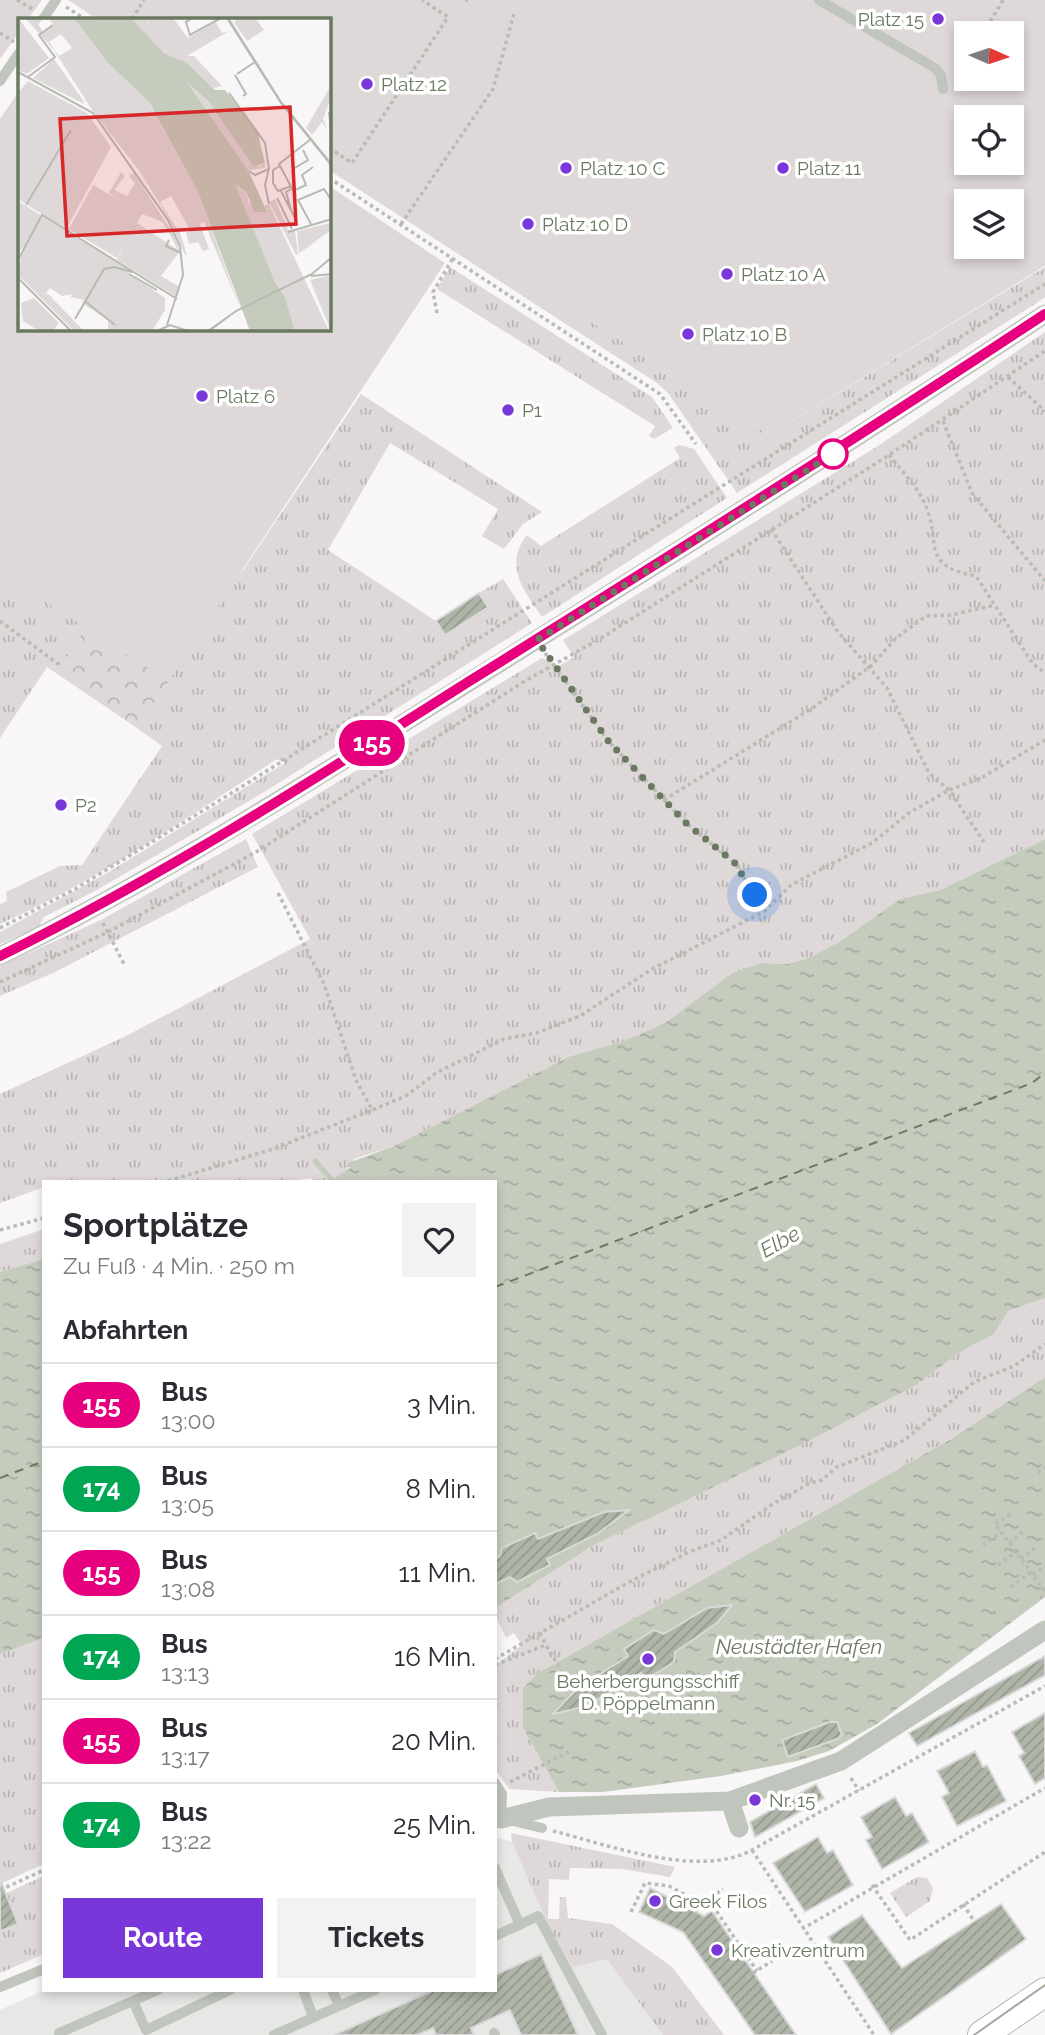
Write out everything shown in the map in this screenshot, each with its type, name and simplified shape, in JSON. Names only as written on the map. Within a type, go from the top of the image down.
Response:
[{"type":"main road","points":[[982,2035],[1045,1992]]},
{"type":"street","points":[[0,956],[96,909],[241,825],[833,454],[1045,314]]},
{"type":"street","points":[[498,1818],[549,1807],[730,1801],[843,1765],[1045,1630]]},
{"type":"street","points":[[730,1801],[744,1835]]},
{"type":"lane","points":[[44,18],[56,0]]},
{"type":"lane","points":[[819,0],[935,68],[942,75],[943,89]]},
{"type":"lane","points":[[0,81],[18,54]]},
{"type":"lane","points":[[497,1785],[502,1798],[498,1818],[542,1828]]},
{"type":"lane","points":[[497,1873],[520,1925]]},
{"type":"lane","points":[[497,1935],[538,1916],[602,2035]]},
{"type":"lane","points":[[0,1987],[42,1970]]},
{"type":"lane","points":[[59,2033],[153,1992]]},
{"type":"lane","points":[[133,2001],[146,2030],[226,1992]]},
{"type":"lane","points":[[304,1992],[313,2017]]},
{"type":"lane","points":[[333,1992],[339,2006]]},
{"type":"lane","points":[[274,2035],[297,2030],[313,2017],[370,1992]]},
{"type":"path","points":[[17,0],[44,18]]},
{"type":"path","points":[[56,0],[83,18]]},
{"type":"path","points":[[133,18],[144,0]]},
{"type":"path","points":[[331,149],[352,163],[448,17],[422,0]]},
{"type":"path","points":[[990,21],[1003,0]]},
{"type":"path","points":[[401,224],[493,89],[514,14]]},
{"type":"path","points":[[0,33],[18,44]]},
{"type":"path","points":[[331,179],[660,394],[696,444]]},
{"type":"path","points":[[437,313],[433,292],[453,258]]},
{"type":"path","points":[[0,928],[75,889],[211,806],[1045,284]]},
{"type":"path","points":[[0,982],[107,932],[256,852],[552,664],[603,637],[889,456],[1045,351]]},
{"type":"path","points":[[1008,377],[1045,411]]},
{"type":"path","points":[[943,421],[972,493],[1045,581]]},
{"type":"path","points":[[889,456],[922,498],[932,521],[933,547],[940,561],[954,572],[976,576],[1033,664],[1045,673]]},
{"type":"path","points":[[771,529],[838,632],[871,666],[887,688],[929,773],[949,790],[984,842]]},
{"type":"path","points":[[664,800],[811,709],[871,666],[896,638],[926,616],[951,615],[995,605]]},
{"type":"path","points":[[0,621],[61,666]]},
{"type":"path","points":[[537,640],[609,742],[687,824],[734,862],[765,911]]},
{"type":"path","points":[[171,1180],[273,1149],[372,1111],[406,1096],[436,1073],[503,1040],[536,1033],[580,1016],[652,969],[765,911],[790,885],[873,843],[909,813],[949,790],[981,778],[1045,740]]},
{"type":"path","points":[[278,893],[324,984],[356,1080],[372,1111]]},
{"type":"path","points":[[96,909],[125,966]]},
{"type":"path","points":[[0,1230],[42,1219]]},
{"type":"path","points":[[497,1658],[629,1582],[689,1552],[721,1540],[773,1504],[810,1483],[821,1480],[837,1467],[905,1440],[974,1382],[1014,1366],[1045,1344]]},
{"type":"path","points":[[1038,1472],[1045,1467]]},
{"type":"path","points":[[1010,1514],[995,1524],[1032,1573],[1043,1594]]},
{"type":"path","points":[[1009,1543],[1025,1530]]},
{"type":"path","points":[[983,1545],[1001,1532]]},
{"type":"path","points":[[1021,1559],[1036,1547]]},
{"type":"path","points":[[998,1565],[1016,1552]]},
{"type":"path","points":[[1011,1587],[1045,1566]]},
{"type":"path","points":[[540,1633],[574,1692]]},
{"type":"path","points":[[497,1664],[546,1645]]},
{"type":"path","points":[[542,1828],[642,1854],[706,1862],[745,1854],[1045,1686]]},
{"type":"path","points":[[497,1785],[570,1751]]},
{"type":"path","points":[[843,1765],[859,1791]]},
{"type":"path","points":[[802,1928],[872,1885],[1045,1788]]},
{"type":"path","points":[[744,1835],[874,2035]]},
{"type":"path","points":[[872,1885],[910,1940],[1045,1852]]},
{"type":"path","points":[[0,1890],[42,1871]]},
{"type":"path","points":[[631,1912],[645,1883],[668,1886],[702,1904],[713,1906],[757,1971]]},
{"type":"path","points":[[695,1912],[723,1889]]},
{"type":"path","points":[[963,1904],[974,1921]]},
{"type":"path","points":[[747,1977],[772,1961]]},
{"type":"shaded area","points":[[497,1838],[512,1842],[548,1925],[612,1924],[672,1967],[724,2035],[0,2035],[0,2010],[42,1991],[497,1992]]},
{"type":"green space","points":[[0,0],[42,0],[29,18],[18,18],[18,33],[0,59]]},
{"type":"green space","points":[[68,0],[1045,0],[1045,266],[769,435],[568,307],[555,317],[331,171],[331,18],[95,18]]},
{"type":"green space","points":[[18,92],[18,331],[331,331],[331,187],[445,263],[169,681],[0,573],[0,119]]},
{"type":"green space","points":[[450,267],[652,397],[673,428],[654,439],[649,436],[655,426],[437,289]]},
{"type":"green space","points":[[1045,267],[1045,297],[737,493],[668,393],[657,383],[555,317],[568,307],[769,435]]},
{"type":"green space","points":[[1045,332],[1045,839],[940,890],[900,899],[839,942],[808,958],[788,964],[761,963],[732,973],[665,1023],[623,1041],[568,1057],[394,1146],[354,1159],[347,1170],[332,1179],[42,1180],[42,1188],[0,1203],[0,1094],[124,1037],[310,939],[252,834],[542,658],[559,666],[574,657],[563,640],[878,446]]},
{"type":"green space","points":[[361,394],[542,512],[523,524],[504,549],[482,536],[498,509],[390,443],[328,550],[436,621],[445,635],[488,607],[479,593],[503,579],[532,623],[261,794],[97,890],[44,917],[39,927],[0,944],[0,932],[109,872],[285,763],[277,759],[107,868],[0,924],[0,904],[7,901],[6,892],[60,866],[82,865],[162,746],[137,728],[169,681],[61,666],[47,667],[0,738],[0,526],[232,581],[244,569]]},
{"type":"green space","points":[[679,445],[694,449],[727,498],[542,617],[523,588],[516,567],[520,546],[527,535],[541,546],[680,458],[674,448]]},
{"type":"green space","points":[[85,629],[169,681],[137,728],[47,667],[61,666]]},
{"type":"green space","points":[[246,839],[258,867],[55,972],[0,996],[0,966],[101,920]]},
{"type":"green space","points":[[42,1230],[42,1260],[0,1272],[0,1244]]},
{"type":"green space","points":[[1045,1298],[1045,1377],[951,1439],[538,1673],[523,1728],[559,1792],[509,1789],[497,1772],[497,1664],[522,1645],[514,1633],[506,1638],[497,1619],[497,1607],[594,1545],[805,1443],[916,1385],[962,1351],[994,1334],[1008,1311]]},
{"type":"green space","points":[[42,1639],[42,1865],[0,1884],[0,1654]]},
{"type":"green space","points":[[511,1833],[675,1867],[670,1877],[622,1869],[570,1868],[569,1880],[549,1879],[548,1919],[559,1919],[560,1897],[566,1897],[568,1918],[612,1924],[672,1967],[724,2035],[663,2035],[607,1959],[572,1967],[548,1925],[512,1842]]},
{"type":"green space","points":[[42,1877],[42,1955],[0,1973],[0,1896]]},
{"type":"green space","points":[[917,1877],[927,1878],[933,1888],[930,1901],[906,1917],[890,1893]]},
{"type":"water","name":"Elbe","points":[[1045,839],[1045,1298],[1008,1311],[994,1334],[962,1351],[916,1385],[805,1443],[594,1545],[497,1607],[497,1180],[332,1180],[350,1168],[348,1163],[394,1146],[568,1057],[623,1041],[665,1023],[732,973],[761,963],[788,964],[808,958],[839,942],[900,899],[940,890]]},
{"type":"water","points":[[42,1260],[42,1639],[0,1654],[0,1272]]},
{"type":"water","name":"Neustädter Hafen","points":[[1045,1377],[1045,1597],[877,1724],[829,1751],[797,1761],[721,1776],[603,1792],[559,1792],[523,1728],[523,1688],[538,1673],[951,1439]]},
{"type":"building","points":[[479,593],[488,607],[445,635],[436,621]]},
{"type":"building","points":[[629,1510],[597,1534],[547,1559],[550,1565],[517,1582],[510,1577],[497,1583],[497,1558],[502,1548],[535,1533],[538,1539],[604,1512]]},
{"type":"building","name":"Beherbergungsschiff D. Pöppelmann","points":[[732,1605],[717,1623],[675,1652],[674,1662],[645,1680],[641,1673],[587,1706],[553,1714],[577,1689],[628,1656],[624,1649],[654,1630],[664,1634],[707,1608]]},
{"type":"building","points":[[1045,1656],[1045,1675],[917,1746],[909,1733]]},
{"type":"building","points":[[1045,1713],[1045,1778],[1035,1784],[1019,1756],[1024,1753],[1012,1732]]},
{"type":"building","points":[[830,1722],[837,1722],[842,1735],[788,1757],[782,1740]]},
{"type":"building","points":[[975,1751],[983,1767],[987,1765],[1006,1801],[957,1826],[942,1797],[949,1793],[937,1771]]},
{"type":"building","points":[[816,1784],[824,1798],[755,1837],[750,1822]]},
{"type":"building","points":[[895,1797],[906,1816],[912,1813],[929,1842],[882,1869],[866,1840],[872,1837],[861,1817]]},
{"type":"building","points":[[818,1837],[827,1853],[833,1850],[853,1885],[805,1912],[773,1863]]},
{"type":"building","points":[[0,1879],[18,1924],[0,1931]]},
{"type":"building","name":"Kreativzentrum","points":[[650,1888],[704,1916],[712,1911],[796,2035],[755,2035],[683,1932],[639,1912]]},
{"type":"building","points":[[1001,1904],[1026,1939],[891,2034],[828,1937],[862,1915],[902,1968]]},
{"type":"building","points":[[541,1954],[578,2035],[521,2035],[510,2010],[471,2028],[474,2035],[436,2035],[433,2028],[417,2035],[334,2035],[430,1992],[497,1992],[497,1974]]},
{"type":"waterway","points":[[315,1161],[332,1180]]},
{"type":"ferry route","points":[[497,1286],[1032,1083],[1045,1073]]},
{"type":"ferry route","points":[[0,1478],[42,1462]]},
{"type":"tram line","points":[[974,2035],[1045,1985]]},
{"type":"bus line","name":"155","points":[[0,956],[96,909],[241,825],[743,512],[1045,314]]},
{"type":"place","name":"Platz 15","points":[[938,19]]},
{"type":"place","name":"Platz 12","points":[[367,84]]},
{"type":"place","name":"Platz 10 C","points":[[566,168]]},
{"type":"place","name":"Platz 11","points":[[783,168]]},
{"type":"place","name":"Platz 10 D","points":[[528,224]]},
{"type":"place","name":"Platz 10 A","points":[[727,274]]},
{"type":"place","name":"Platz 10 B","points":[[688,334]]},
{"type":"place","name":"Platz 6","points":[[202,396]]},
{"type":"place","name":"P1","points":[[508,410]]},
{"type":"place","name":"P2","points":[[61,805]]},
{"type":"place","name":"Beherbergungsschiff D. Pöppelmann","points":[[648,1659]]},
{"type":"place","name":"Nr. 15","points":[[755,1800]]},
{"type":"place","name":"Greek Filos","points":[[655,1901]]},
{"type":"place","name":"Kreativzentrum","points":[[717,1950]]},
{"type":"route","points":[[755,895],[734,862],[687,824],[609,742],[537,640],[833,454]]}]
